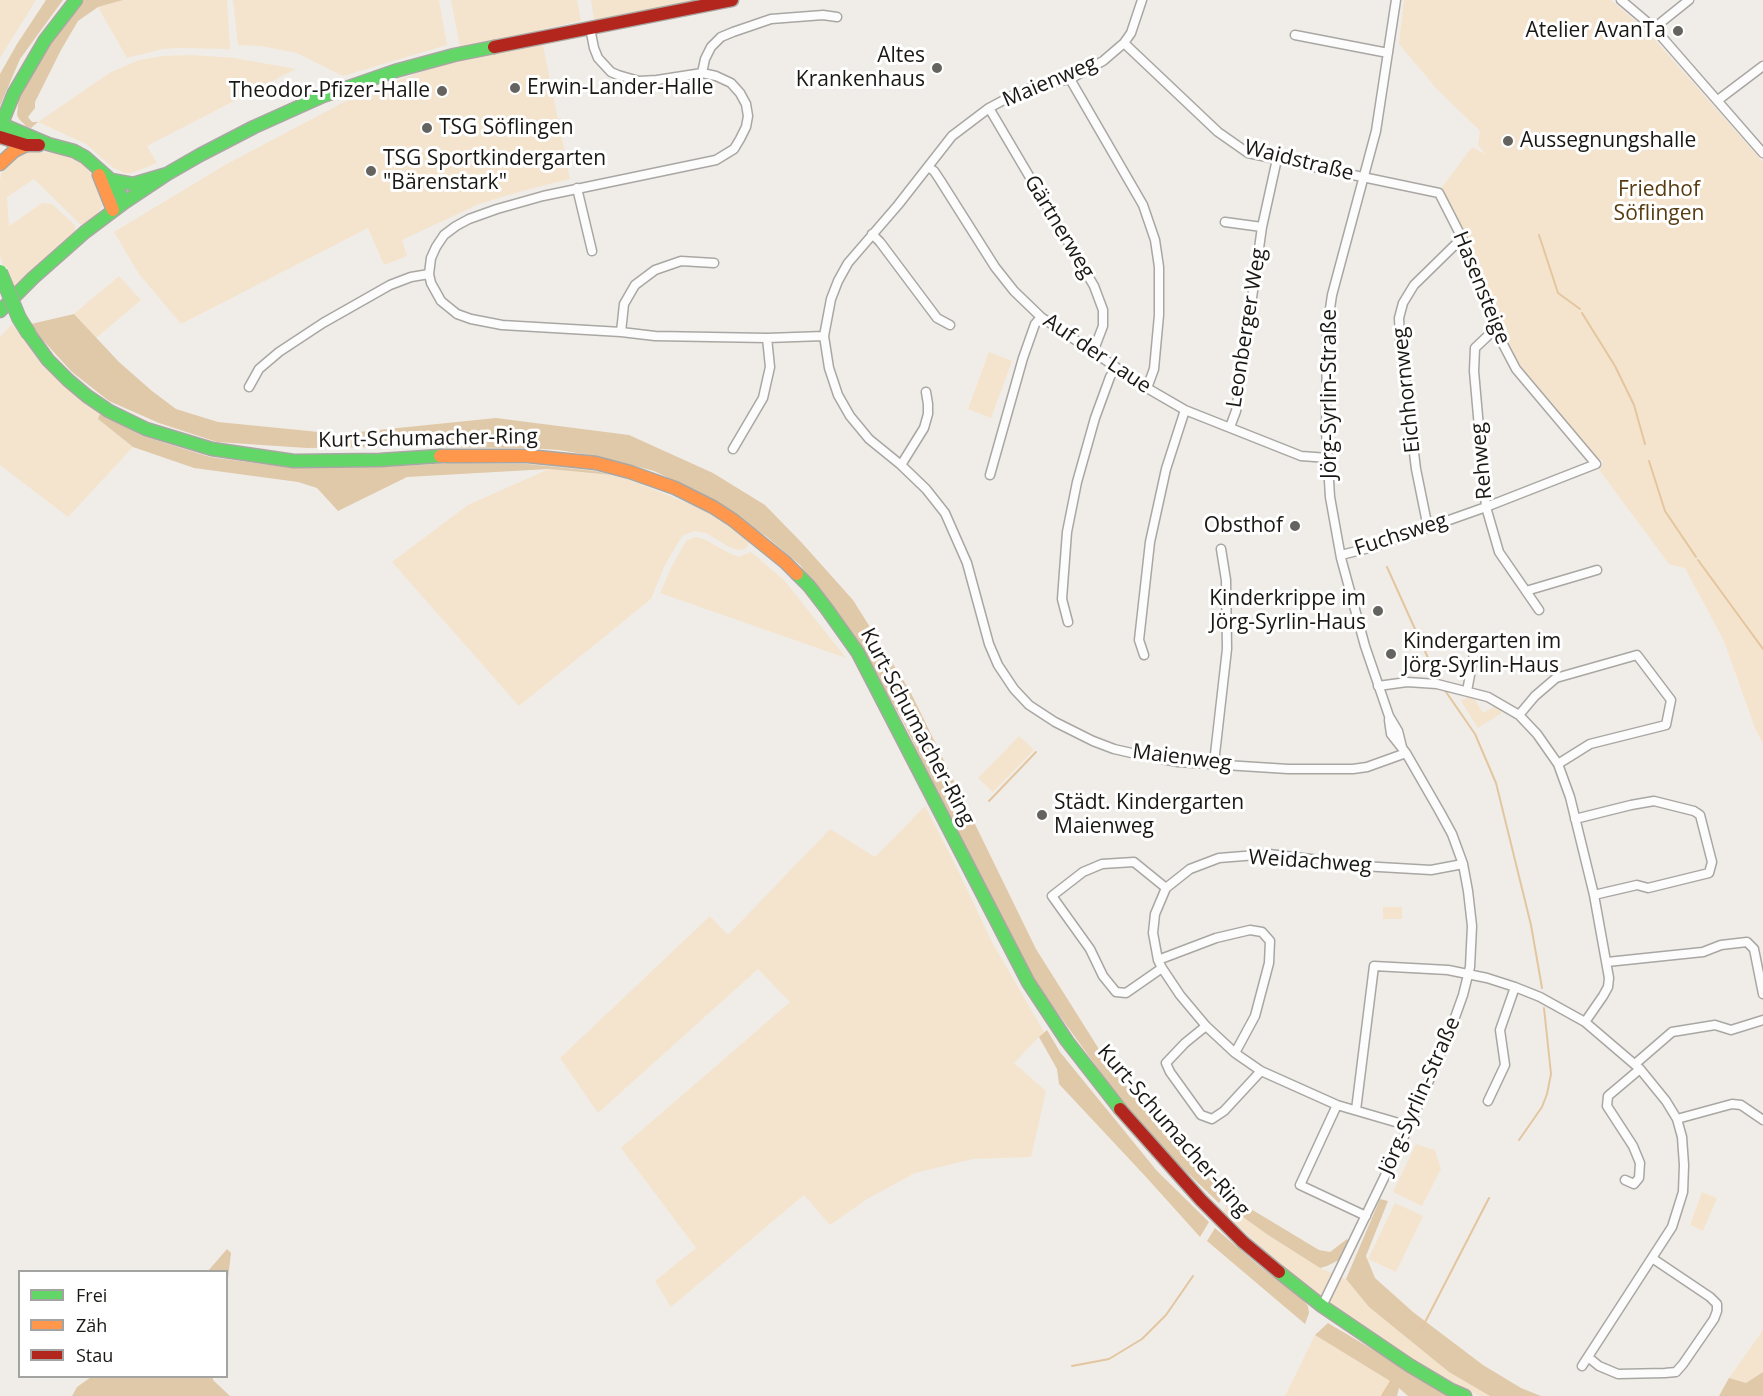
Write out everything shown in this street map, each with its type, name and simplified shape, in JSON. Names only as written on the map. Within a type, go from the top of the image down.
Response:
[{"type":"main road","points":[[0,130],[14,93],[45,40],[76,0]]},
{"type":"main road","points":[[0,311],[85,232],[167,174],[254,126],[345,87],[454,55],[732,0]]},
{"type":"main road","points":[[0,130],[74,152],[85,158],[111,180],[119,206]]},
{"type":"main road","points":[[0,130],[26,145]]},
{"type":"main road","points":[[0,164],[14,151],[26,145],[48,144]]},
{"type":"main road","points":[[96,167],[119,206]]},
{"type":"main road","points":[[111,180],[133,183],[167,174]]},
{"type":"main road","name":"Kurt-Schumacher-Ring","points":[[0,272],[19,318],[48,360],[87,396],[109,411],[146,429],[212,449],[294,461],[380,460],[453,455],[528,456],[596,464],[630,472],[675,488],[705,502],[733,520],[785,562],[809,586],[858,653],[1023,973],[1067,1041],[1132,1123],[1201,1200],[1243,1242],[1322,1306],[1409,1365],[1464,1396]]},
{"type":"street","name":"Maienweg","points":[[1142,0],[1131,33],[1124,43],[1102,61],[1070,79],[1036,86],[1015,94],[989,108],[952,136],[898,205],[848,263],[831,299],[824,336],[829,368],[838,395],[850,416],[869,439],[902,465],[926,489],[945,513],[967,563],[989,644],[998,665],[1014,689],[1029,705],[1055,722],[1114,749],[1178,762],[1288,769],[1353,769],[1367,767],[1404,750]]},
{"type":"street","name":"Jörg-Syrlin-Straße","points":[[1322,1306],[1409,1126],[1449,1034],[1469,974],[1472,926],[1463,864],[1452,834],[1404,750],[1378,686],[1361,634],[1341,555],[1330,497],[1326,417],[1328,324],[1339,266],[1376,130],[1396,0]]},
{"type":"street","points":[[1621,0],[1653,28],[1763,153]]},
{"type":"street","points":[[1653,28],[1689,0]]},
{"type":"street","points":[[702,73],[711,47],[721,37],[733,32],[771,19],[823,15],[837,17]]},
{"type":"street","points":[[590,28],[598,58],[610,72],[639,81],[702,73],[731,83],[741,93],[748,116],[746,127],[734,149],[716,160],[543,196],[497,208],[469,219],[444,235],[431,258],[429,274],[435,294],[457,314],[502,325],[666,336],[767,338],[824,336]]},
{"type":"street","points":[[1295,35],[1388,53]]},
{"type":"street","name":"Waidstraße","points":[[1124,43],[1230,142],[1248,153],[1439,193]]},
{"type":"street","points":[[1718,100],[1763,66]]},
{"type":"street","points":[[1070,79],[1138,196],[1155,240],[1159,267],[1159,315],[1154,369],[1147,388]]},
{"type":"street","name":"Gärtnerweg","points":[[989,108],[1094,286],[1103,310],[1103,326],[1093,352]]},
{"type":"street","name":"Leonberger Weg","points":[[1230,427],[1236,411],[1262,228],[1277,159]]},
{"type":"street","name":"Auf der Laue","points":[[928,167],[940,180],[995,267],[1014,291],[1041,316],[1147,388],[1185,410],[1301,456],[1328,458]]},
{"type":"street","points":[[577,188],[592,251]]},
{"type":"street","name":"Hasensteige","points":[[1439,193],[1462,238],[1495,329],[1516,369],[1596,464]]},
{"type":"street","name":"Leonberger Weg","points":[[1225,222],[1262,228]]},
{"type":"street","points":[[872,234],[937,318],[950,325]]},
{"type":"street","name":"Eichhornweg","points":[[1428,528],[1416,469],[1399,318],[1403,303],[1414,285],[1462,238]]},
{"type":"street","points":[[621,332],[624,304],[635,285],[648,275],[655,270],[681,261],[714,262]]},
{"type":"street","points":[[249,387],[259,369],[279,352],[323,323],[390,285],[411,277],[429,274]]},
{"type":"street","points":[[990,475],[1023,358],[1035,324],[1041,316]]},
{"type":"street","name":"Rehweg","points":[[1495,329],[1475,348],[1474,360],[1486,507],[1499,552],[1539,610]]},
{"type":"street","points":[[733,449],[763,398],[770,367],[767,338]]},
{"type":"street","points":[[1068,622],[1062,599],[1066,532],[1092,429],[1110,377],[1116,367]]},
{"type":"street","points":[[902,465],[924,428],[928,414],[926,393]]},
{"type":"street","points":[[1143,655],[1139,640],[1150,542],[1166,469],[1185,410]]},
{"type":"street","name":"Fuchsweg","points":[[1341,555],[1373,547],[1428,528],[1596,464]]},
{"type":"street","points":[[1214,763],[1227,649],[1226,580],[1221,549]]},
{"type":"street","points":[[1526,591],[1598,570]]},
{"type":"street","points":[[1467,691],[1474,654]]},
{"type":"street","points":[[1519,715],[1535,696],[1556,678],[1637,655],[1671,700],[1666,725],[1590,744],[1558,764]]},
{"type":"street","points":[[1378,686],[1407,682],[1437,684],[1488,697],[1519,715],[1537,734],[1558,764],[1570,797],[1594,895],[1609,978],[1604,996],[1585,1022]]},
{"type":"street","points":[[1575,819],[1654,801],[1694,811],[1700,815],[1712,862],[1708,873],[1648,888],[1637,885],[1594,895]]},
{"type":"street","name":"Weidachweg","points":[[1409,1126],[1337,1105],[1261,1071],[1235,1053],[1206,1026],[1180,995],[1160,964],[1153,933],[1155,915],[1166,888],[1190,869],[1219,858],[1269,854],[1362,866],[1431,870],[1463,864]]},
{"type":"street","points":[[1166,888],[1134,862],[1102,864],[1083,872],[1052,896],[1090,949],[1103,976],[1116,992],[1126,993],[1160,964],[1216,938],[1250,930],[1262,932],[1270,941],[1269,963],[1255,1016],[1235,1053]]},
{"type":"street","points":[[1607,962],[1703,952],[1721,945],[1746,942],[1754,949],[1763,994]]},
{"type":"street","points":[[1356,1110],[1374,966],[1448,970],[1487,978],[1515,987],[1540,997],[1585,1022],[1637,1067],[1666,1101],[1677,1119],[1682,1137],[1683,1192],[1672,1227],[1582,1365]]},
{"type":"street","points":[[1488,1101],[1505,1065],[1500,1030],[1515,987]]},
{"type":"street","points":[[1626,1180],[1634,1184],[1639,1178],[1640,1163],[1634,1146],[1607,1106],[1608,1096],[1672,1032],[1715,1025],[1731,1030],[1763,1020]]},
{"type":"street","points":[[1206,1026],[1185,1042],[1166,1063],[1202,1116],[1212,1119],[1224,1111],[1261,1071]]},
{"type":"street","points":[[1677,1119],[1732,1104],[1741,1105],[1763,1120]]},
{"type":"street","points":[[1337,1105],[1300,1185],[1366,1216]]},
{"type":"street","points":[[1588,1357],[1599,1366],[1618,1374],[1676,1372],[1714,1319],[1717,1304],[1710,1297],[1652,1258]]},
{"type":"green space","points":[[0,0],[36,0],[0,58]]},
{"type":"green space","points":[[123,0],[227,0],[230,49],[163,49],[127,58],[98,7]]},
{"type":"green space","points":[[233,0],[439,0],[447,45],[343,76],[297,53],[261,46],[238,45]]},
{"type":"green space","name":"TSG Söflingen","points":[[451,0],[577,0],[581,21],[540,30],[570,179],[479,204],[402,240],[407,256],[384,265],[368,228],[181,324],[139,274],[114,232],[225,165],[363,92],[462,58]]},
{"type":"green space","points":[[591,0],[702,0],[594,20]]},
{"type":"green space","name":"Friedhof Söflingen","points":[[1404,0],[1611,0],[1648,32],[1763,162],[1763,744],[1755,728],[1724,641],[1685,568],[1669,564],[1600,471],[1603,461],[1596,457],[1524,373],[1501,331],[1466,238],[1442,187],[1472,147],[1485,154],[1478,145],[1480,131],[1436,88],[1399,44]]},
{"type":"green space","points":[[192,55],[234,58],[296,69],[147,146],[157,163],[132,173],[124,173],[112,167],[86,144],[38,122],[111,72],[139,60],[162,56]]},
{"type":"green space","points":[[25,151],[69,156],[86,166],[95,176],[104,205],[94,217],[85,224],[80,224],[34,179],[7,197],[9,226],[42,203],[52,204],[75,225],[75,231],[15,288],[0,255],[0,180],[6,163]]},
{"type":"green space","points":[[119,276],[141,300],[96,338],[74,314]]},
{"type":"green space","points":[[12,324],[42,365],[100,414],[98,419],[133,447],[68,517],[0,465],[0,337]]},
{"type":"green space","points":[[989,352],[1012,361],[991,418],[968,409]]},
{"type":"green space","points":[[549,469],[620,476],[700,508],[750,542],[745,549],[739,550],[731,548],[706,533],[694,531],[682,536],[665,565],[651,599],[519,706],[392,562],[468,505]]},
{"type":"green space","points":[[695,537],[704,539],[739,557],[751,552],[785,581],[846,658],[660,593],[686,541]]},
{"type":"green space","points":[[1472,695],[1483,713],[1497,705],[1502,713],[1478,728],[1461,701]]},
{"type":"green space","points":[[1019,736],[1034,750],[993,792],[978,778]]},
{"type":"green space","points":[[925,806],[992,942],[1044,1032],[1014,1063],[1046,1091],[1031,1157],[973,1159],[915,1173],[867,1199],[830,1225],[804,1195],[671,1307],[655,1281],[696,1248],[621,1148],[790,1002],[758,969],[598,1113],[560,1058],[710,916],[728,935],[830,829],[875,857]]},
{"type":"green space","points":[[1383,907],[1402,907],[1402,919],[1383,919]]},
{"type":"green space","points":[[1416,1144],[1435,1150],[1441,1169],[1422,1206],[1393,1192]]},
{"type":"green space","points":[[1702,1192],[1717,1198],[1703,1231],[1690,1225]]},
{"type":"green space","points":[[1395,1203],[1423,1216],[1396,1272],[1368,1259]]},
{"type":"green space","points":[[1226,1206],[1320,1268],[1346,1279],[1369,1307],[1449,1371],[1490,1396],[1479,1396],[1459,1386],[1416,1362],[1355,1322],[1297,1280],[1223,1212]]},
{"type":"green space","points":[[1763,1330],[1763,1372],[1746,1384],[1729,1378]]},
{"type":"green space","points":[[1315,1335],[1390,1381],[1381,1396],[1285,1396]]},
{"type":"shaded area","points":[[46,0],[63,0],[20,59],[0,106],[0,74]]},
{"type":"shaded area","points":[[84,0],[123,0],[98,7],[78,21],[35,102],[35,108],[28,117],[32,122],[38,122],[31,128],[27,127],[17,115],[19,95],[46,49]]},
{"type":"shaded area","points":[[74,314],[119,362],[176,409],[218,422],[339,434],[496,418],[629,435],[713,473],[765,505],[853,600],[910,691],[1036,949],[1114,1073],[1226,1192],[1219,1203],[1160,1147],[1122,1102],[1033,979],[949,817],[904,723],[853,634],[800,565],[767,537],[708,497],[654,471],[600,457],[559,450],[528,448],[307,448],[217,442],[159,423],[109,401],[72,372],[31,324]]},
{"type":"shaded area","points":[[100,414],[143,436],[210,457],[293,468],[453,463],[528,464],[612,475],[549,469],[407,477],[338,511],[317,488],[298,482],[194,468],[133,447],[98,419]]},
{"type":"shaded area","points":[[1047,1030],[1060,1052],[1157,1171],[1209,1222],[1200,1237],[1059,1084],[1057,1069],[1039,1037]]},
{"type":"shaded area","points":[[1231,1197],[1319,1250],[1330,1252],[1347,1239],[1350,1242],[1339,1260],[1320,1268],[1226,1206]]},
{"type":"shaded area","points":[[1380,1199],[1388,1201],[1366,1256],[1375,1278],[1413,1312],[1483,1365],[1521,1388],[1541,1396],[1490,1396],[1449,1372],[1369,1307],[1346,1279]]},
{"type":"shaded area","points":[[1215,1228],[1302,1299],[1308,1306],[1309,1313],[1305,1324],[1207,1241]]},
{"type":"shaded area","points":[[227,1249],[231,1253],[228,1278],[228,1270],[209,1270]]},
{"type":"shaded area","points":[[1328,1323],[1453,1396],[1408,1396],[1399,1388],[1397,1396],[1381,1396],[1390,1381],[1315,1335]]},
{"type":"shaded area","points":[[1763,1372],[1763,1396],[1719,1396],[1729,1378],[1746,1383]]},
{"type":"shaded area","points":[[90,1378],[213,1378],[230,1396],[72,1396],[77,1387]]},
{"type":"waterway","points":[[1539,235],[1558,293],[1580,309]]},
{"type":"waterway","points":[[1582,313],[1615,366],[1634,405],[1645,444]]},
{"type":"waterway","points":[[1649,461],[1665,511],[1696,557]]},
{"type":"waterway","points":[[1698,560],[1763,649]]},
{"type":"waterway","points":[[1387,567],[1438,680]]},
{"type":"waterway","points":[[1444,689],[1475,734],[1496,783],[1531,925],[1542,988]]},
{"type":"waterway","points":[[989,801],[1036,752]]},
{"type":"waterway","points":[[1519,1140],[1542,1107],[1551,1074],[1544,1008]]},
{"type":"waterway","points":[[1421,1330],[1489,1198]]},
{"type":"waterway","points":[[1072,1366],[1109,1359],[1142,1339],[1166,1315],[1193,1276]]},
{"type":"waterway","points":[[1382,1396],[1392,1380]]},
{"type":"traffic: fast","points":[[0,128],[14,93],[45,40],[76,0]]},
{"type":"traffic: fast","points":[[0,311],[85,232],[125,202],[200,155],[254,127],[323,96],[395,71],[494,47]]},
{"type":"traffic: fast","points":[[1,124],[85,157],[111,180],[125,202]]},
{"type":"traffic: fast","points":[[111,180],[133,184],[167,174]]},
{"type":"traffic: fast","points":[[0,272],[19,318],[29,334]]},
{"type":"traffic: fast","points":[[29,334],[48,360],[68,380],[109,411],[146,429],[212,449],[294,461],[380,460],[440,456]]},
{"type":"traffic: fast","points":[[797,574],[826,608],[858,653],[1028,982],[1067,1041],[1120,1109]]},
{"type":"traffic: fast","points":[[1279,1272],[1322,1306],[1409,1365],[1465,1396]]},
{"type":"traffic: slow","points":[[0,164],[14,151],[26,145]]},
{"type":"traffic: slow","points":[[99,175],[113,210]]},
{"type":"traffic: slow","points":[[440,456],[528,456],[596,463],[630,472],[675,488],[713,507],[733,520],[797,574]]},
{"type":"traffic: jam","points":[[494,47],[732,0]]},
{"type":"traffic: jam","points":[[0,137],[26,145],[39,145]]},
{"type":"traffic: jam","points":[[1120,1109],[1201,1200],[1243,1242],[1279,1272]]},
{"type":"place","name":"Atelier AvanTa","points":[[1678,31]]},
{"type":"place","name":"Altes Krankenhaus","points":[[937,68]]},
{"type":"place","name":"Erwin-Lander-Halle","points":[[515,88]]},
{"type":"place","name":"Theodor-Pfizer-Halle","points":[[442,91]]},
{"type":"place","name":"TSG Söflingen","points":[[427,128]]},
{"type":"place","name":"Aussegnungshalle","points":[[1508,141]]},
{"type":"place","name":"TSG Sportkindergarten \"Bärenstark\"","points":[[371,171]]},
{"type":"place","name":"Obsthof","points":[[1295,526]]},
{"type":"place","name":"Kinderkrippe im Jörg-Syrlin-Haus","points":[[1378,611]]},
{"type":"place","name":"Kindergarten im Jörg-Syrlin-Haus","points":[[1391,654]]},
{"type":"place","name":"Städt. Kindergarten Maienweg","points":[[1042,815]]}]
